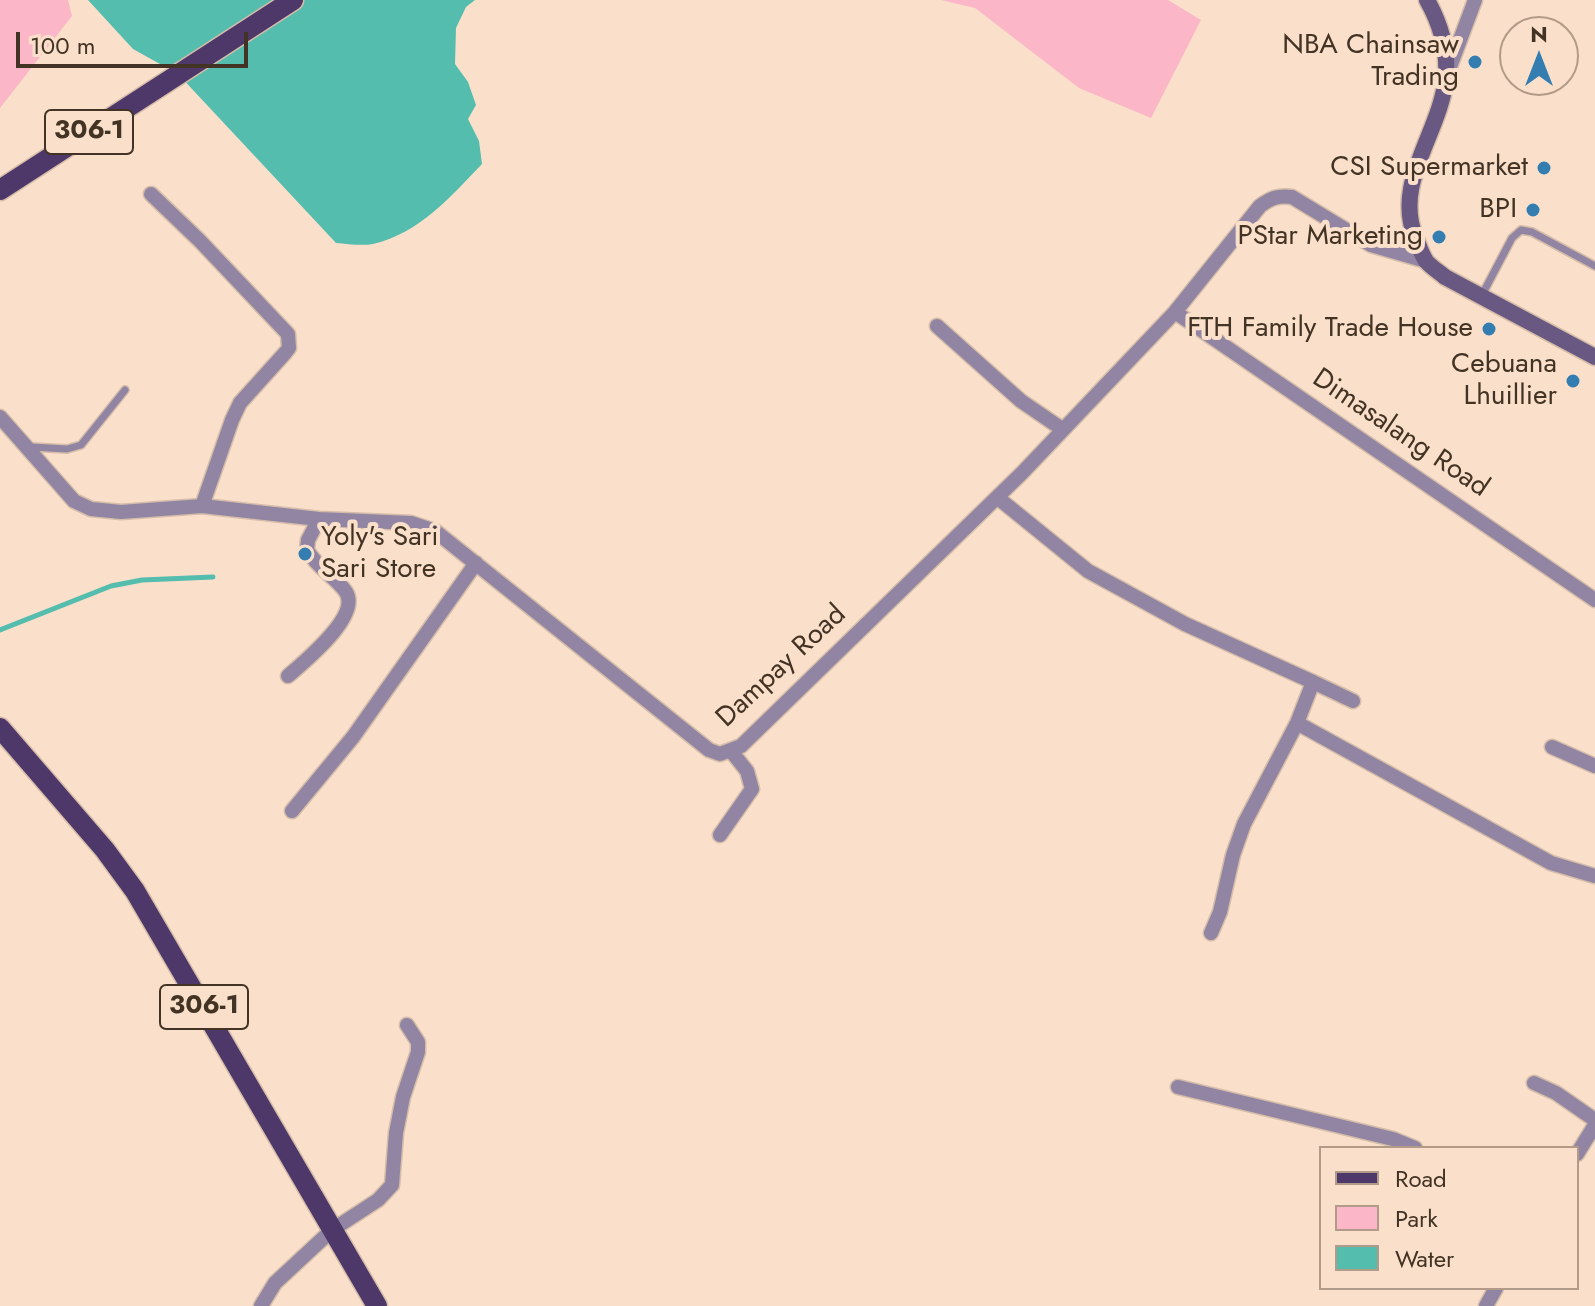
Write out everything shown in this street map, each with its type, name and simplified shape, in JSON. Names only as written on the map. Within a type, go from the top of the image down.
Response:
[{"type":"main road","name":"306-1","points":[[0,190],[293,0]]},
{"type":"main road","points":[[1427,0],[1442,27],[1446,76],[1441,101],[1413,176],[1409,201],[1411,227],[1426,261],[1445,277],[1595,357]]},
{"type":"main road","name":"306-1","points":[[0,728],[105,850],[135,891],[377,1306]]},
{"type":"street","points":[[1446,76],[1475,0]]},
{"type":"street","points":[[151,194],[288,334],[289,348],[240,403],[202,506]]},
{"type":"street","name":"Dampay Road","points":[[0,417],[74,501],[91,509],[121,512],[202,506],[319,519],[423,525],[476,563],[709,750],[720,754],[741,746],[998,498],[1175,312],[1260,206],[1270,199],[1281,195],[1292,197],[1371,245],[1426,261]]},
{"type":"street","name":"Dimasalang Road","points":[[1175,312],[1595,600]]},
{"type":"street","points":[[937,326],[1021,401],[1062,429]]},
{"type":"street","points":[[998,498],[1088,571],[1185,624],[1353,701]]},
{"type":"street","points":[[288,676],[323,643],[346,615],[350,605],[349,596],[318,567],[307,550],[308,540],[319,519]]},
{"type":"street","points":[[292,811],[353,737],[476,563]]},
{"type":"street","points":[[1211,933],[1220,912],[1233,855],[1244,824],[1297,723],[1313,682]]},
{"type":"street","points":[[1297,723],[1551,863],[1595,876]]},
{"type":"street","points":[[1552,747],[1595,766]]},
{"type":"street","points":[[720,835],[752,789],[747,771],[731,751]]},
{"type":"street","points":[[261,1306],[275,1283],[332,1230],[378,1200],[392,1185],[396,1133],[403,1097],[418,1052],[418,1042],[407,1025]]},
{"type":"street","points":[[1534,1083],[1556,1093],[1595,1122],[1579,1150]]},
{"type":"street","points":[[1178,1087],[1393,1139],[1410,1146]]},
{"type":"lane","points":[[1481,297],[1512,238],[1521,230],[1532,232],[1595,266]]},
{"type":"lane","points":[[26,447],[67,449],[81,445],[125,390]]},
{"type":"green space","points":[[0,0],[68,0],[72,16],[0,108]]},
{"type":"green space","points":[[941,0],[1168,0],[1201,20],[1151,118],[1079,88],[975,8]]},
{"type":"water","points":[[88,0],[475,0],[466,7],[456,28],[455,64],[468,82],[476,105],[468,119],[479,141],[482,164],[433,212],[405,232],[373,244],[336,243],[178,74],[133,49]]},
{"type":"waterway","points":[[0,630],[111,586],[142,580],[213,577]]},
{"type":"place","name":"NBA Chainsaw Trading","points":[[1475,62]]},
{"type":"place","name":"CSI Supermarket","points":[[1544,168]]},
{"type":"place","name":"BPI","points":[[1533,210]]},
{"type":"place","name":"PStar Marketing","points":[[1439,237]]},
{"type":"place","name":"FTH Family Trade House","points":[[1489,329]]},
{"type":"place","name":"Cebuana Lhuillier","points":[[1573,381]]},
{"type":"place","name":"Yoly's Sari Sari Store","points":[[305,554]]}]
